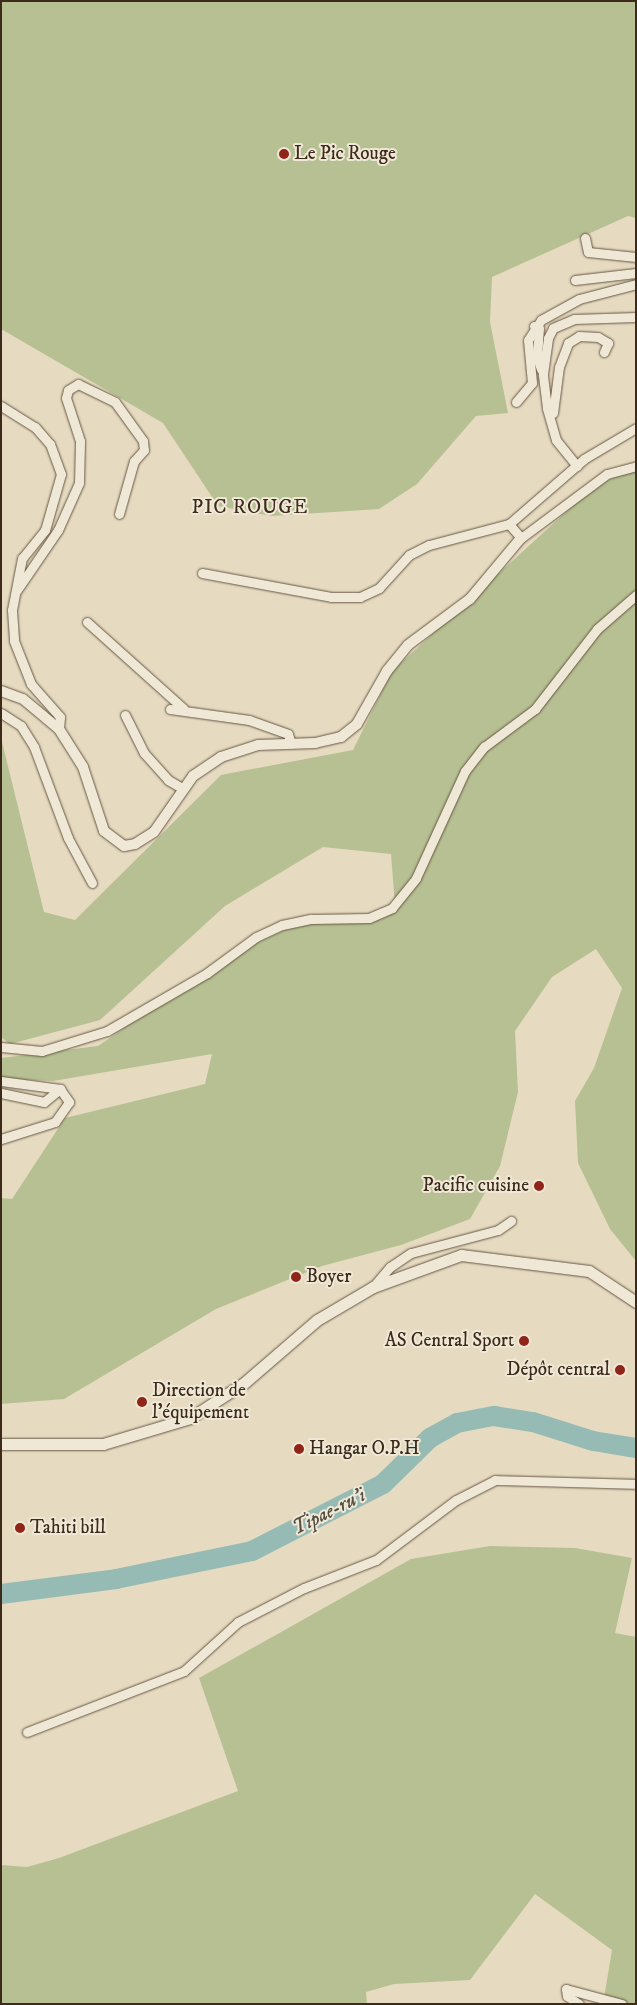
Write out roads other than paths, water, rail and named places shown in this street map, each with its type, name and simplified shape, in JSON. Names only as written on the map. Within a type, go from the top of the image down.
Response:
[{"type":"main road","points":[[1,1444],[103,1444],[190,1418],[244,1383],[317,1320],[373,1287],[443,1260],[478,1254],[589,1271],[636,1302]]},
{"type":"street","points":[[585,238],[588,252],[636,257]]},
{"type":"street","points":[[575,280],[636,273]]},
{"type":"street","points":[[516,402],[532,383],[528,340],[534,326],[556,309],[636,284]]},
{"type":"street","points":[[543,374],[548,338],[562,322],[636,317]]},
{"type":"street","points":[[534,326],[539,328],[537,357],[543,374],[556,440],[577,466]]},
{"type":"street","points":[[552,425],[555,383],[568,343],[579,336],[598,337],[608,343],[604,352]]},
{"type":"street","points":[[17,590],[58,530],[79,483],[80,441],[66,398],[68,390],[78,384],[114,402],[143,441],[144,450],[134,461],[119,514]]},
{"type":"street","points":[[1,406],[36,427],[50,444],[61,474],[45,530],[22,558],[12,610],[14,641],[31,684],[60,717],[59,729]]},
{"type":"street","points":[[202,573],[311,594],[360,598],[379,588],[416,551],[509,524],[577,466],[636,428]]},
{"type":"street","points":[[1,691],[24,699],[59,729],[83,767],[96,816],[113,841],[124,846],[147,838],[182,788],[206,766],[239,749],[341,737],[357,724],[387,671],[408,645],[470,600],[521,538],[606,474],[636,466]]},
{"type":"street","points":[[509,524],[521,538]]},
{"type":"street","points":[[1,1047],[42,1051],[107,1031],[207,973],[256,937],[282,925],[311,919],[369,918],[392,908],[416,878],[465,771],[484,747],[535,709],[597,629],[636,595]]},
{"type":"street","points":[[86,622],[184,709]]},
{"type":"street","points":[[170,709],[184,709],[278,729],[288,734],[290,744]]},
{"type":"street","points":[[1,712],[21,726],[34,747],[68,838],[92,883]]},
{"type":"street","points":[[125,714],[144,753],[168,780],[182,788]]},
{"type":"street","points":[[1,1081],[60,1089],[69,1102],[63,1116],[1,1139]]},
{"type":"street","points":[[1,1093],[44,1102],[60,1089]]},
{"type":"street","points":[[373,1287],[390,1267],[411,1253],[498,1230],[511,1221]]},
{"type":"street","points":[[27,1732],[184,1671],[238,1622],[304,1588],[376,1560],[456,1500],[495,1480],[636,1484]]},
{"type":"street","points":[[579,2004],[567,1996],[566,1990],[622,2004]]},
{"type":"waterway","name":"Tipae-ru’i","points":[[1,1594],[116,1579],[252,1551],[383,1484],[430,1438],[457,1423],[494,1416],[533,1422],[593,1441],[636,1448]]},
{"type":"place","name":"Le Pic Rouge","points":[[284,154]]},
{"type":"place","name":"Pacific cuisine","points":[[539,1186]]},
{"type":"place","name":"Boyer","points":[[296,1277]]},
{"type":"place","name":"AS Central Sport","points":[[524,1341]]},
{"type":"place","name":"Dépôt central","points":[[620,1370]]},
{"type":"place","name":"Direction de l'équipement","points":[[142,1402]]},
{"type":"place","name":"Hangar O.P.H","points":[[299,1449]]},
{"type":"place","name":"Tahiti bill","points":[[20,1528]]},
{"type":"district","name":"PIC ROUGE","points":[[250,507]]}]
